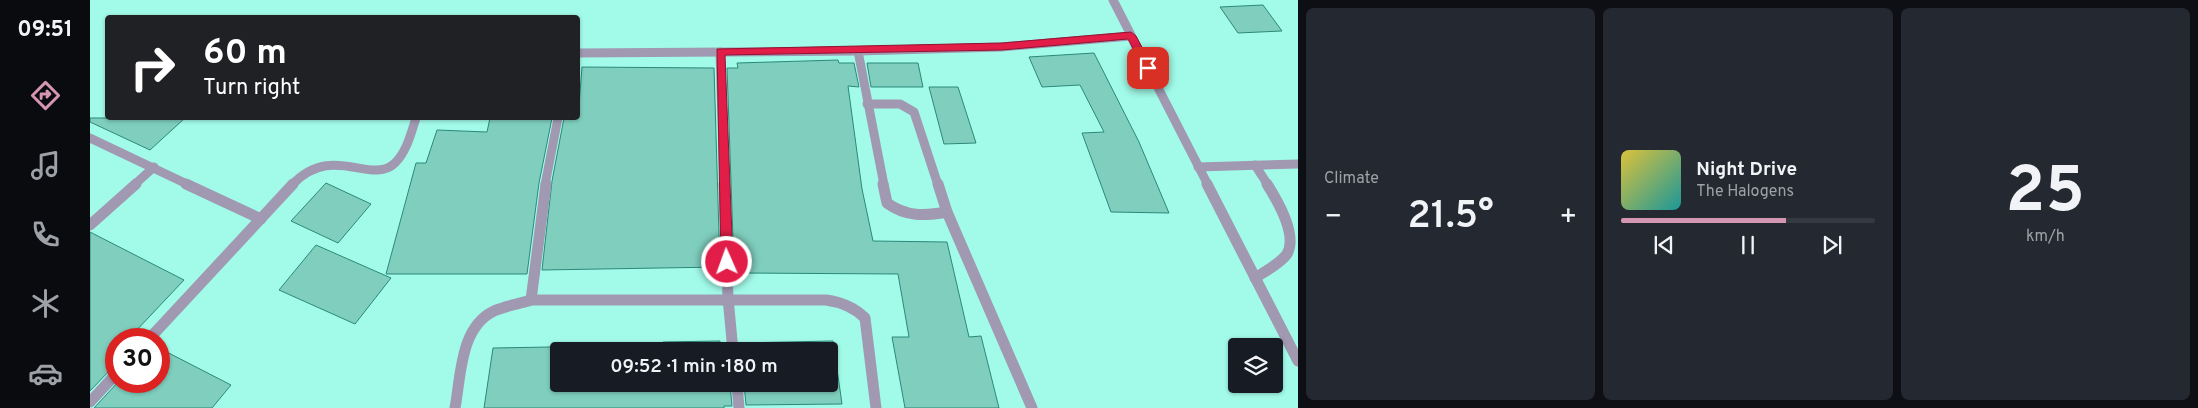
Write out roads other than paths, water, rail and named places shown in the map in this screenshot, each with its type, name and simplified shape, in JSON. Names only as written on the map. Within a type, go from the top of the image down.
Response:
[{"type":"street","points":[[1113,0],[1298,361]]},
{"type":"street","points":[[580,53],[858,51],[1002,47],[1131,36]]},
{"type":"street","points":[[858,51],[887,203],[904,214],[920,216],[947,212]]},
{"type":"street","points":[[720,52],[728,298],[733,342]]},
{"type":"street","points":[[867,104],[900,104],[914,112],[947,212],[1032,408]]},
{"type":"street","points":[[159,328],[295,182],[312,169],[326,165],[345,165],[375,172],[384,171],[402,154],[415,120]]},
{"type":"street","points":[[531,300],[547,172],[558,120]]},
{"type":"street","points":[[90,138],[261,219]]},
{"type":"street","points":[[1198,167],[1298,164]]},
{"type":"street","points":[[1255,165],[1273,192],[1292,233],[1288,253],[1255,278]]},
{"type":"street","points":[[90,225],[154,167]]},
{"type":"street","points":[[455,408],[468,338],[478,321],[494,310],[531,300],[728,298],[826,300],[841,302],[860,313],[865,318],[876,408]]},
{"type":"street","points":[[90,402],[105,386]]},
{"type":"street","points":[[738,392],[739,408]]}]
